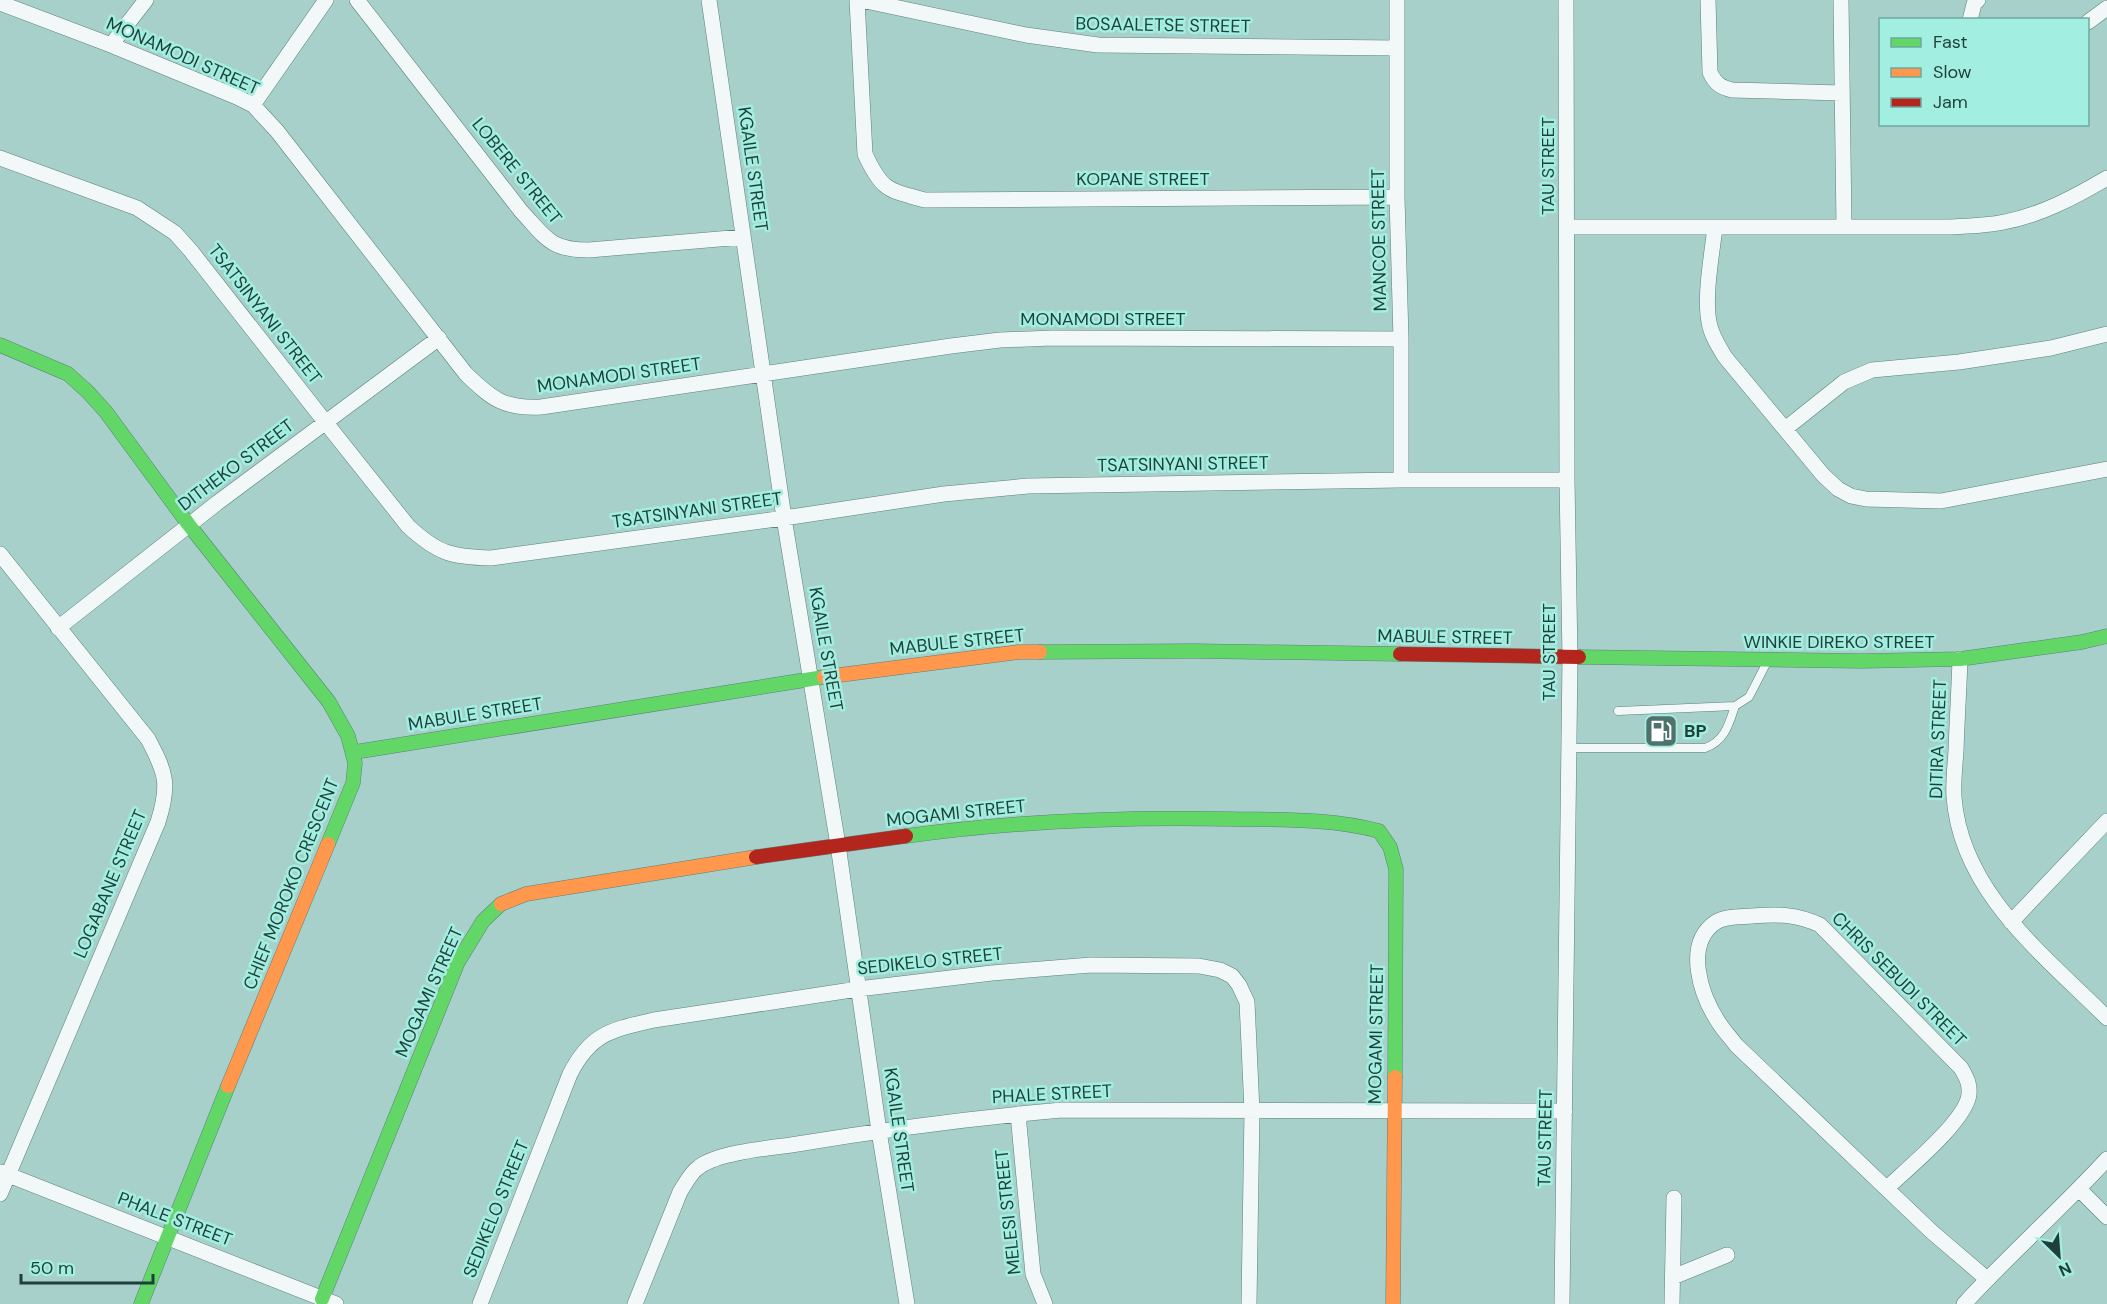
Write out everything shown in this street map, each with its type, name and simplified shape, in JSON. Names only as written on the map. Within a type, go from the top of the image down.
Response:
[{"type":"street","points":[[111,45],[146,0]]},
{"type":"street","points":[[253,105],[326,0]]},
{"type":"street","name":"LOBERE STREET","points":[[357,0],[521,211],[550,243],[568,250],[589,250],[742,237]]},
{"type":"street","name":"KGAILE STREET","points":[[709,0],[762,375],[838,845],[879,1131],[907,1304]]},
{"type":"street","name":"BOSAALETSE STREET","points":[[859,0],[1037,37],[1098,45],[1397,48]]},
{"type":"street","name":"KOPANE STREET","points":[[859,0],[865,154],[875,176],[891,190],[926,200],[1396,197]]},
{"type":"street","name":"MANCOE STREET","points":[[1397,0],[1396,197],[1401,339],[1401,480]]},
{"type":"street","name":"TAU STREET","points":[[1562,1304],[1570,657],[1567,480],[1566,0]]},
{"type":"street","points":[[1708,0],[1710,72],[1713,81],[1720,87],[1732,90],[1841,93]]},
{"type":"street","points":[[1841,0],[1844,227]]},
{"type":"street","points":[[1970,18],[1974,4],[1978,0]]},
{"type":"street","name":"MONAMODI STREET","points":[[0,3],[111,45],[253,105],[277,131],[466,374],[484,392],[503,403],[520,408],[541,407],[762,375],[895,353],[1010,340],[1052,338],[1401,339]]},
{"type":"street","points":[[2089,21],[2107,8]]},
{"type":"street","name":"TSATSINYANI STREET","points":[[0,158],[137,208],[175,232],[408,526],[424,541],[459,557],[491,558],[784,519],[944,494],[1028,486],[1401,480],[1567,480]]},
{"type":"street","points":[[1568,227],[1948,227],[2005,222],[2049,208],[2107,178]]},
{"type":"street","points":[[1715,227],[1708,306],[1709,324],[1725,357],[1823,475],[1838,489],[1866,500],[1941,501],[2107,468]]},
{"type":"street","points":[[1785,429],[1844,382],[1872,370],[1959,362],[2051,348],[2107,334]]},
{"type":"street","name":"DITHEKO STREET","points":[[58,628],[189,525],[439,338]]},
{"type":"street","name":"CHIEF MOROKO CRESCENT","points":[[0,345],[68,374],[106,412],[189,525],[329,702],[346,729],[354,752],[355,774],[346,801],[270,981],[141,1304]]},
{"type":"street","name":"LOGABANE STREET","points":[[0,554],[148,739],[160,762],[166,781],[164,802],[158,822],[4,1173],[0,1194]]},
{"type":"street","name":"WINKIE DIREKO STREET","points":[[1570,657],[1768,660],[1960,659],[2082,642],[2107,636]]},
{"type":"street","name":"MABULE STREET","points":[[354,752],[811,679],[1019,652],[1194,651],[1570,657]]},
{"type":"street","name":"DITIRA STREET","points":[[1960,659],[1954,796],[1959,828],[1968,858],[2011,922],[2107,1018]]},
{"type":"street","name":"MOGAMI STREET","points":[[329,1301],[458,962],[487,915],[503,903],[526,894],[838,845],[952,830],[1111,819],[1322,820],[1379,831],[1390,847],[1396,869],[1393,1304]]},
{"type":"street","points":[[2011,922],[2107,821]]},
{"type":"street","name":"CHRIS SEBUDI STREET","points":[[1887,1188],[1953,1124],[1965,1108],[1969,1096],[1969,1082],[1960,1068],[1820,925],[1801,916],[1777,914],[1717,921],[1703,936],[1697,951],[1698,973],[1709,1005],[1719,1023],[1737,1045],[1932,1232],[1987,1279]]},
{"type":"street","name":"SEDIKELO STREET","points":[[480,1304],[570,1074],[580,1055],[592,1041],[622,1028],[654,1020],[858,988],[1091,965],[1199,966],[1220,970],[1232,976],[1247,1002],[1252,1111],[1249,1304]]},
{"type":"street","name":"PHALE STREET","points":[[635,1304],[680,1192],[698,1167],[712,1160],[755,1150],[879,1131],[1062,1110],[1565,1111]]},
{"type":"street","name":"MELESI STREET","points":[[1018,1114],[1033,1274],[1045,1304]]},
{"type":"street","points":[[1964,1304],[2107,1159]]},
{"type":"street","name":"PHALE STREET","points":[[4,1173],[329,1301]]},
{"type":"street","points":[[2079,1189],[2107,1217]]},
{"type":"street","points":[[1672,1304],[1674,1198]]},
{"type":"street","points":[[1672,1277],[1727,1255]]},
{"type":"lane","points":[[1618,711],[1735,706],[1749,697],[1768,660]]},
{"type":"lane","points":[[1569,748],[1705,748],[1720,740],[1735,706]]},
{"type":"traffic: fast","points":[[0,345],[68,374],[88,392],[106,412],[189,525],[329,702],[348,736],[355,763],[353,783],[328,844]]},
{"type":"traffic: fast","points":[[1579,657],[1862,661],[1960,659],[2082,642],[2107,636]]},
{"type":"traffic: fast","points":[[1040,652],[1194,651],[1400,654]]},
{"type":"traffic: fast","points":[[355,752],[824,677]]},
{"type":"traffic: fast","points":[[906,836],[1068,821],[1148,819],[1305,820],[1379,831],[1390,847],[1396,869],[1395,1077]]},
{"type":"traffic: fast","points":[[322,1299],[458,962],[483,921],[501,904]]},
{"type":"traffic: fast","points":[[141,1304],[228,1086]]},
{"type":"traffic: slow","points":[[824,677],[1019,652],[1040,652]]},
{"type":"traffic: slow","points":[[228,1086],[328,844]]},
{"type":"traffic: slow","points":[[501,904],[526,894],[756,857]]},
{"type":"traffic: slow","points":[[1393,1304],[1395,1077]]},
{"type":"traffic: jam","points":[[1400,654],[1579,657]]},
{"type":"traffic: jam","points":[[756,857],[906,836]]},
{"type":"place","name":"BP","points":[[1661,731]]}]
